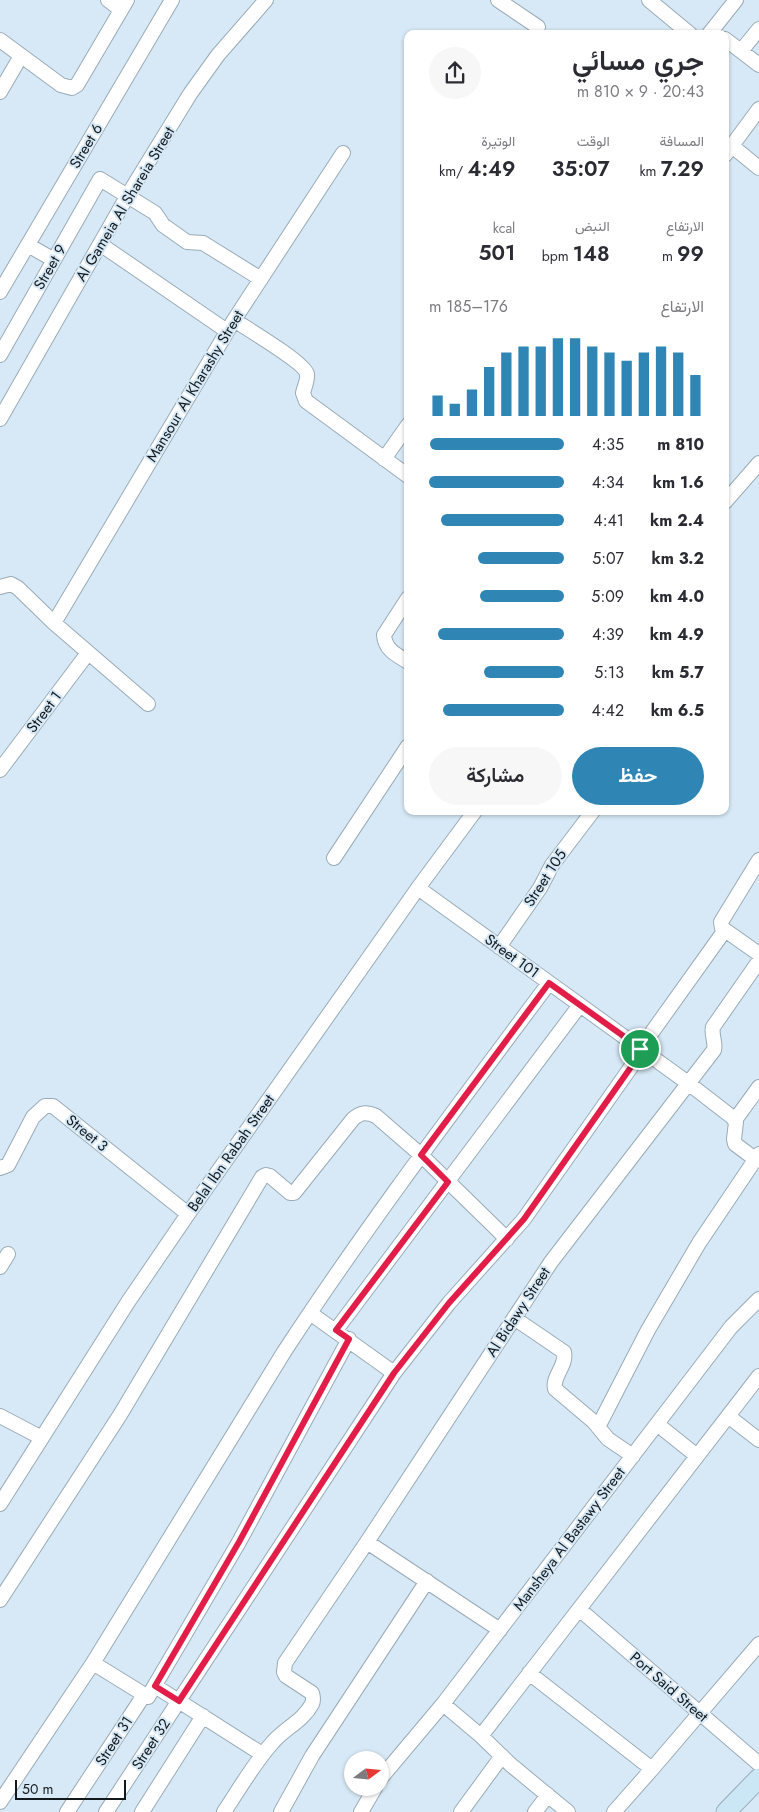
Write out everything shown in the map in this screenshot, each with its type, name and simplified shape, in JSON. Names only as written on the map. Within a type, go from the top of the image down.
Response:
[{"type":"street","points":[[0,40],[62,85],[72,88],[77,85],[124,5],[108,0]]},
{"type":"street","name":"Street 6","points":[[0,292],[172,0]]},
{"type":"street","name":"Al Gameia Al Shareia Street","points":[[0,419],[128,195],[190,94],[218,55],[266,0]]},
{"type":"street","points":[[498,0],[538,27]]},
{"type":"street","points":[[649,0],[685,30]]},
{"type":"street","points":[[714,30],[736,0]]},
{"type":"street","points":[[741,51],[759,29]]},
{"type":"street","points":[[729,42],[759,65]]},
{"type":"street","points":[[0,92],[21,56]]},
{"type":"street","points":[[759,109],[729,150],[759,168]]},
{"type":"street","name":"Mansour Al Kharashy Street","points":[[54,623],[231,326],[343,154]]},
{"type":"street","name":"Street 9","points":[[0,355],[101,179],[128,195]]},
{"type":"street","points":[[128,195],[155,213],[163,225],[187,242],[203,244],[261,279]]},
{"type":"street","points":[[100,244],[231,326],[292,358],[305,369],[307,377],[303,393],[306,401],[404,473]]},
{"type":"street","points":[[28,245],[54,260]]},
{"type":"street","points":[[384,459],[404,431]]},
{"type":"street","points":[[729,497],[759,463]]},
{"type":"street","points":[[2,586],[11,584],[18,588],[54,623],[148,704]]},
{"type":"street","points":[[404,604],[384,635],[384,642],[388,648],[404,659]]},
{"type":"street","name":"Street 1","points":[[0,770],[88,653]]},
{"type":"street","points":[[334,858],[404,752]]},
{"type":"street","name":"Belal Ibn Rabah Street","points":[[0,1504],[128,1302],[188,1214],[418,888],[472,815]]},
{"type":"street","name":"Street 105","points":[[499,947],[540,888],[552,865],[590,815]]},
{"type":"street","points":[[758,953],[725,930],[721,925],[722,920],[759,860]]},
{"type":"street","name":"Street 101","points":[[418,888],[688,1083],[735,1120]]},
{"type":"street","name":"Street 32","points":[[106,1812],[394,1373],[449,1303],[507,1239],[542,1194],[725,930]]},
{"type":"street","name":"Al Bidawy Street","points":[[262,1754],[275,1740],[299,1721],[313,1701],[312,1693],[309,1690],[286,1676],[284,1672],[285,1663],[568,1239],[715,1048],[712,1035],[713,1027],[758,953]]},
{"type":"street","points":[[0,1802],[93,1662],[310,1312],[421,1155],[549,983]]},
{"type":"street","points":[[336,1330],[580,1005]]},
{"type":"street","points":[[598,1427],[652,1322],[698,1243],[756,1163],[735,1144],[734,1139],[735,1120],[759,1087]]},
{"type":"street","name":"Street 3","points":[[0,1168],[8,1165],[33,1118],[45,1106],[53,1106],[188,1214]]},
{"type":"street","points":[[0,1600],[120,1415],[262,1177],[270,1176],[290,1193],[294,1193],[352,1119],[359,1113],[368,1113],[376,1116],[421,1155],[507,1239]]},
{"type":"street","points":[[0,1267],[8,1254]]},
{"type":"street","name":"Mansheya Al Bastawy Street","points":[[389,1768],[443,1704],[731,1326],[759,1300]]},
{"type":"street","points":[[310,1312],[394,1373]]},
{"type":"street","points":[[514,1318],[564,1352],[564,1360],[555,1379],[555,1389],[588,1416],[608,1439],[632,1456]]},
{"type":"street","name":"Street 31","points":[[67,1812],[149,1693],[239,1542],[349,1339]]},
{"type":"street","points":[[481,1736],[759,1376]]},
{"type":"street","points":[[0,1416],[42,1438]]},
{"type":"street","points":[[728,1416],[759,1440]]},
{"type":"street","points":[[657,1424],[697,1456]]},
{"type":"street","points":[[367,1542],[500,1630]]},
{"type":"street","points":[[281,1812],[312,1756],[426,1581]]},
{"type":"street","name":"Port Said Street","points":[[579,1609],[759,1764]]},
{"type":"street","points":[[614,1812],[759,1644]]},
{"type":"street","points":[[93,1662],[149,1693],[179,1701],[262,1754],[224,1812]]},
{"type":"street","points":[[529,1673],[652,1769]]},
{"type":"street","points":[[443,1704],[568,1812]]},
{"type":"street","points":[[142,1812],[203,1716]]},
{"type":"street","points":[[461,1812],[502,1756]]},
{"type":"street","points":[[726,1812],[759,1778]]},
{"type":"street","points":[[535,1812],[548,1795]]},
{"type":"street","points":[[361,1812],[370,1796]]},
{"type":"route","points":[[549,983],[640,1049],[643,1050],[524,1219],[449,1303],[394,1373],[179,1701],[155,1686],[239,1542],[349,1339],[336,1330],[448,1182],[421,1155],[549,983]]}]
